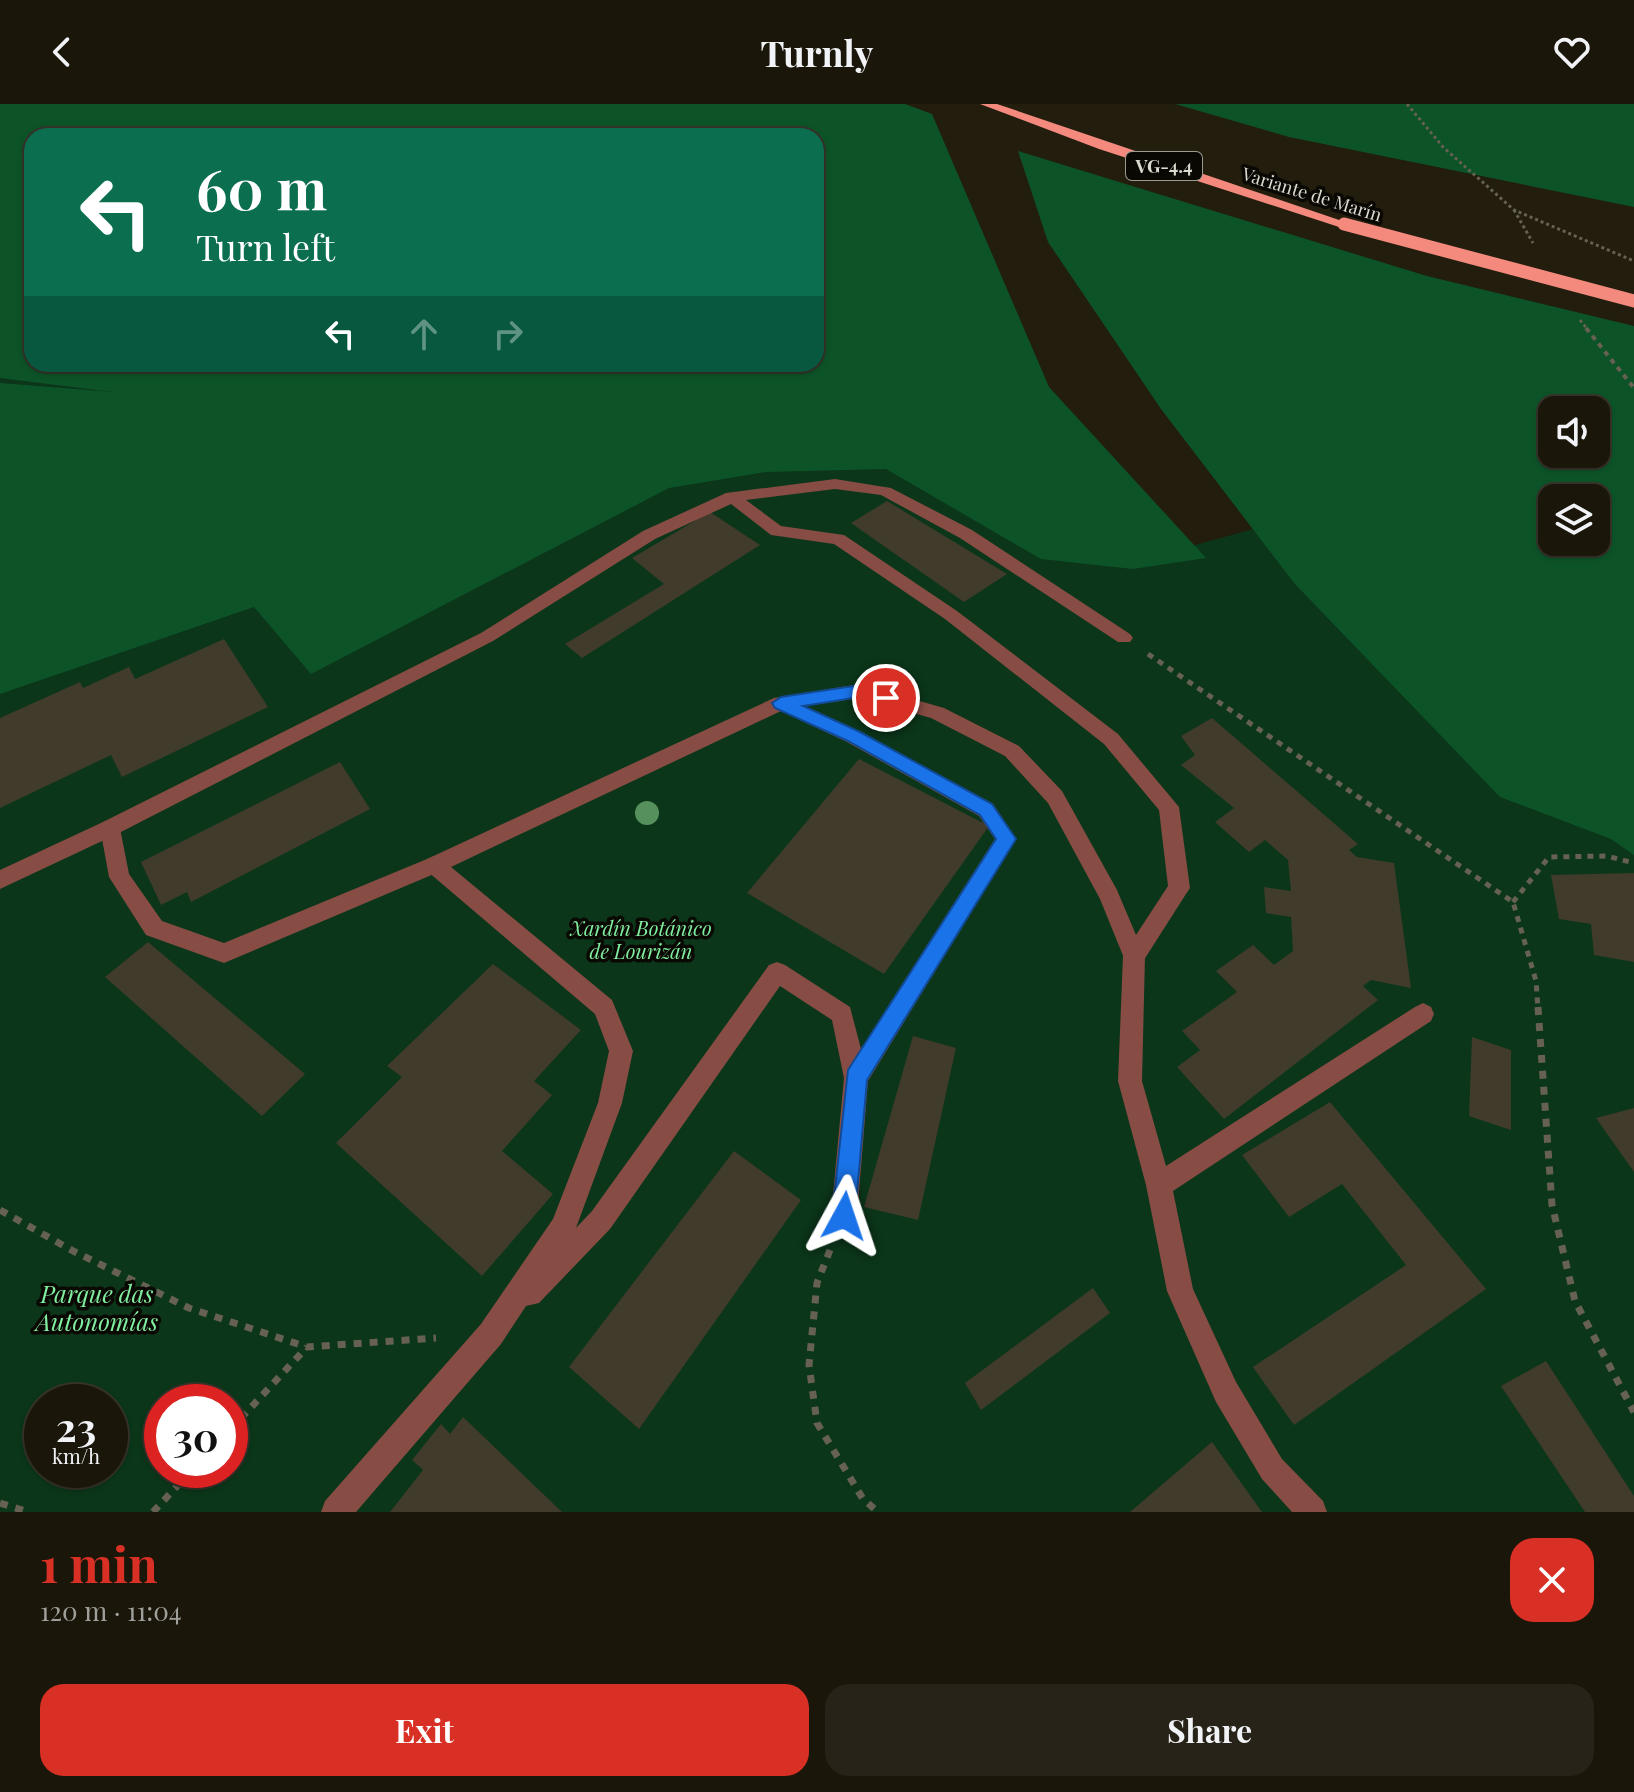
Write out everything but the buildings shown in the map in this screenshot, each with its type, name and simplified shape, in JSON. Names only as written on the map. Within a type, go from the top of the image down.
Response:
[{"type":"highway","name":"Variante de Marín","points":[[986,104],[1103,146],[1344,224],[1634,301]]},
{"type":"street","points":[[0,880],[110,828],[487,637],[649,535],[732,497],[835,484],[885,491],[966,534],[1124,638]]},
{"type":"street","points":[[732,497],[777,531],[838,539],[951,615],[1111,739],[1169,807],[1179,888],[1134,956]]},
{"type":"street","points":[[110,828],[119,877],[154,928],[224,953],[434,865],[781,703],[860,691],[937,713],[1012,751],[1055,797],[1109,896],[1134,956],[1130,1081],[1159,1185],[1180,1291],[1226,1392],[1272,1469],[1312,1512]]},
{"type":"street","points":[[781,703],[854,737],[986,810],[1006,839],[856,1078]]},
{"type":"street","points":[[434,865],[604,1007],[621,1051],[610,1103],[563,1227],[491,1334]]},
{"type":"street","points":[[336,1512],[491,1334],[601,1220],[777,972],[842,1014],[856,1078],[844,1216]]},
{"type":"street","points":[[1159,1185],[1423,1014]]},
{"type":"path","points":[[1407,104],[1443,147],[1514,210],[1634,261]]},
{"type":"path","points":[[1124,638],[1513,902],[1536,981],[1552,1205],[1575,1301],[1634,1412]]},
{"type":"path","points":[[1513,902],[1549,857],[1607,856],[1634,863]]},
{"type":"path","points":[[0,1210],[75,1252],[189,1308],[307,1347],[491,1334]]},
{"type":"path","points":[[844,1216],[817,1283],[809,1365],[817,1423],[863,1499],[878,1512]]},
{"type":"path","points":[[248,1411],[307,1347]]},
{"type":"path","points":[[153,1512],[175,1488]]},
{"type":"path","points":[[0,1503],[28,1512]]},
{"type":"green space","points":[[0,104],[905,104],[932,114],[1049,387],[1206,558],[1133,569],[1041,559],[886,469],[766,472],[669,488],[311,674],[254,607],[0,694],[0,383],[113,392],[0,378]]},
{"type":"green space","points":[[1175,104],[1634,104],[1634,207],[1289,137]]},
{"type":"green space","points":[[1018,151],[1427,276],[1634,326],[1634,855],[1611,839],[1500,797],[1294,583],[1161,409],[1048,242]]},
{"type":"green space","name":"Xardín Botánico de Lourizán","points":[[0,363],[24,365],[24,372],[824,372],[824,369],[1141,560],[1509,458],[1480,553],[1634,822],[1634,1512],[0,1512]]},
{"type":"route","points":[[844,1216],[856,1078],[1006,839],[986,810],[854,737],[781,703],[860,691],[886,698]]},
{"type":"park label","name":"Parque das Autonomías","points":[[97,1307]]}]
